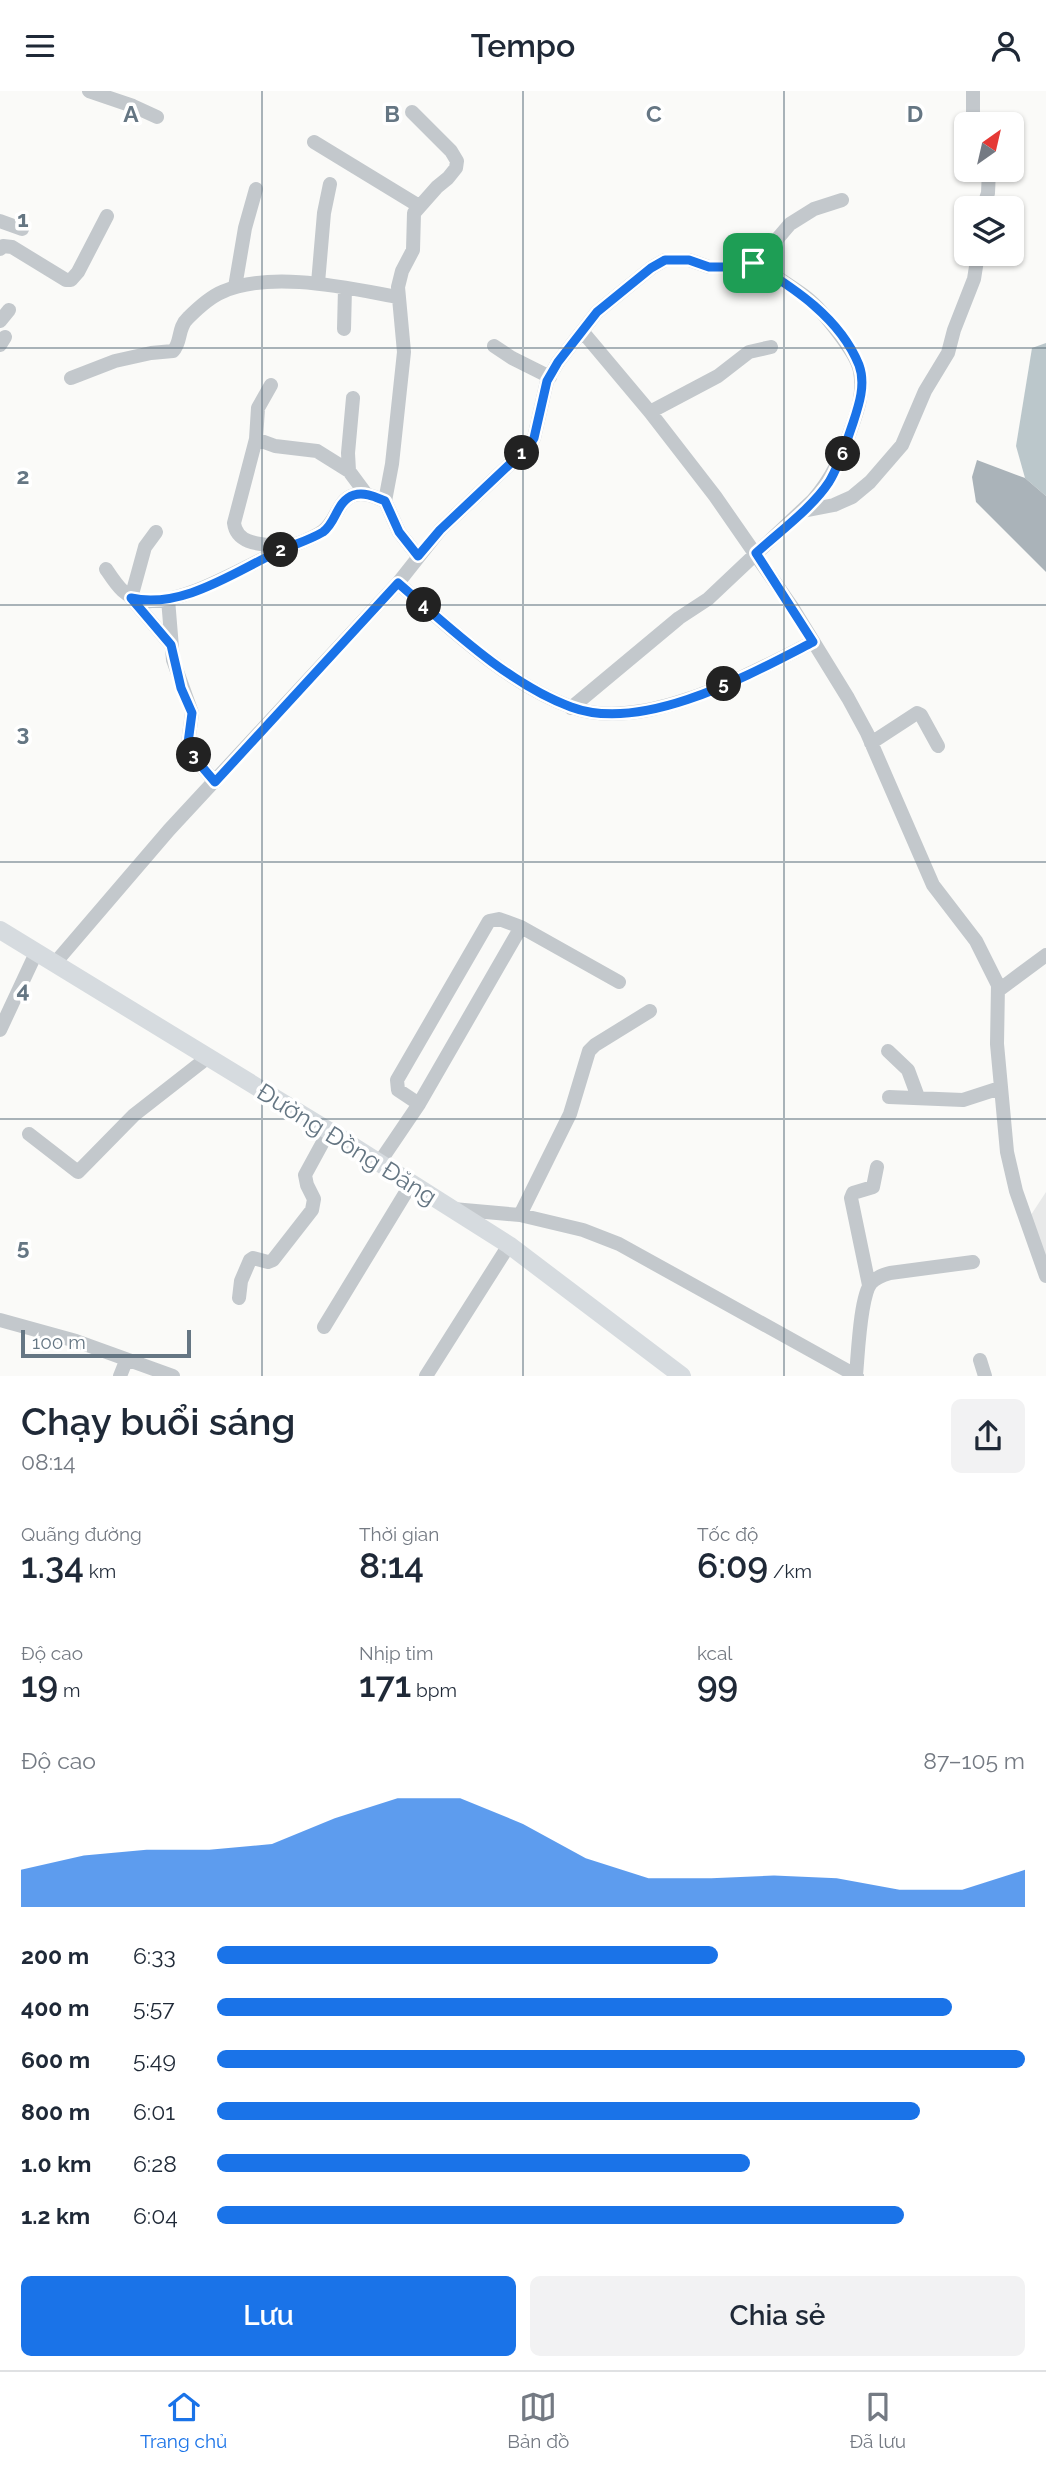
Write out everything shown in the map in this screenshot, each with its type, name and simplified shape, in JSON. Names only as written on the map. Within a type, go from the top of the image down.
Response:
[{"type":"main road","name":"Đường Đồng Đăng","points":[[0,930],[329,1131],[509,1245],[682,1376]]},
{"type":"street","points":[[89,91],[157,117]]},
{"type":"street","points":[[973,91],[973,112]]},
{"type":"street","points":[[412,112],[452,151],[457,161],[456,168],[448,179],[419,206],[412,220],[412,250],[402,271],[398,297],[404,352],[385,501],[399,532],[418,556]]},
{"type":"street","points":[[314,142],[419,206]]},
{"type":"street","points":[[318,283],[324,213],[330,184]]},
{"type":"street","points":[[235,287],[245,228],[256,188]]},
{"type":"street","points":[[55,963],[169,830],[398,583],[440,530],[529,446],[534,438],[550,377],[592,317],[617,293],[665,260],[689,260],[709,267],[753,263],[761,258],[790,224],[814,209],[842,199]]},
{"type":"street","points":[[0,249],[3,246],[12,247],[66,280],[71,280],[78,272],[107,216]]},
{"type":"street","points":[[0,221],[22,229]]},
{"type":"street","points":[[571,708],[679,618],[708,599],[828,483],[841,459],[860,403],[860,368],[839,334],[809,300],[753,263]]},
{"type":"street","points":[[801,511],[834,505],[852,498],[870,482],[902,445],[925,391],[948,353],[976,266]]},
{"type":"street","points":[[71,378],[115,361],[173,351],[178,344],[179,331],[185,320],[219,293],[235,287],[266,283],[318,283],[398,297]]},
{"type":"street","points":[[344,329],[345,288]]},
{"type":"street","points":[[582,331],[650,412],[756,553],[813,642],[848,698],[871,743],[933,885],[976,941],[998,985],[997,1044],[1007,1152],[1016,1191],[1046,1276]]},
{"type":"street","points":[[494,346],[550,377]]},
{"type":"street","points":[[650,412],[718,376],[749,352],[771,347]]},
{"type":"street","points":[[271,385],[258,408],[256,439],[234,523],[235,531],[244,540],[288,547]]},
{"type":"street","points":[[349,471],[353,398]]},
{"type":"street","points":[[256,439],[275,446],[317,451],[349,471],[366,494]]},
{"type":"street","points":[[131,598],[146,601],[168,600],[232,575],[323,532],[347,498],[366,494],[385,501]]},
{"type":"street","points":[[131,598],[145,547],[156,532]]},
{"type":"street","points":[[106,569],[117,587],[131,598],[171,645]]},
{"type":"street","points":[[398,583],[481,654],[531,687],[571,708],[621,714],[668,706],[762,668],[813,642]]},
{"type":"street","points":[[168,600],[171,645],[181,688],[192,713],[188,743],[198,762],[215,782]]},
{"type":"street","points":[[871,743],[917,713],[921,715],[938,746]]},
{"type":"street","points":[[419,1104],[398,1090],[397,1080],[489,921],[499,919],[521,927],[619,982]]},
{"type":"street","points":[[379,1163],[419,1104],[521,927]]},
{"type":"street","points":[[0,1030],[36,953]]},
{"type":"street","points":[[999,990],[1046,955]]},
{"type":"street","points":[[520,1215],[570,1114],[589,1051],[650,1011]]},
{"type":"street","points":[[888,1051],[908,1070],[918,1097]]},
{"type":"street","points":[[29,1134],[78,1172],[151,1101],[207,1058]]},
{"type":"street","points":[[888,1097],[963,1100],[1000,1088]]},
{"type":"street","points":[[239,1298],[241,1281],[250,1260],[273,1260],[312,1210],[314,1199],[305,1175],[329,1131]]},
{"type":"street","points":[[869,1285],[850,1198],[853,1193],[872,1188],[877,1167]]},
{"type":"street","points":[[324,1327],[411,1184]]},
{"type":"street","points":[[452,1209],[520,1215],[583,1230],[619,1244],[839,1372],[857,1376],[863,1305],[869,1285],[877,1277],[973,1262]]},
{"type":"street","points":[[429,1371],[509,1245]]},
{"type":"street","points":[[0,1320],[76,1341],[173,1376]]},
{"type":"street","points":[[980,1360],[985,1376]]},
{"type":"street","points":[[120,1376],[126,1361]]},
{"type":"shaded area","points":[[1046,343],[1046,496],[1025,478],[1016,446],[1032,348]]},
{"type":"shaded area","points":[[1046,1192],[1046,1260],[1029,1218]]},
{"type":"building","points":[[977,460],[1025,478],[1046,496],[1046,572],[976,502],[972,477]]},
{"type":"route","points":[[665,260],[689,260],[709,267],[753,263],[809,300],[839,334],[860,368],[860,403],[841,459],[828,483],[756,553],[813,642],[762,668],[668,706],[621,714],[590,712],[571,708],[531,687],[481,654],[398,583],[215,782],[198,762],[188,743],[192,713],[181,688],[171,645],[131,598],[146,601],[168,600],[232,575],[273,553],[323,532],[341,504],[355,495],[366,494],[385,501],[399,532],[418,556],[440,530],[529,446],[534,438],[551,374],[592,317],[617,293],[665,260]]}]
